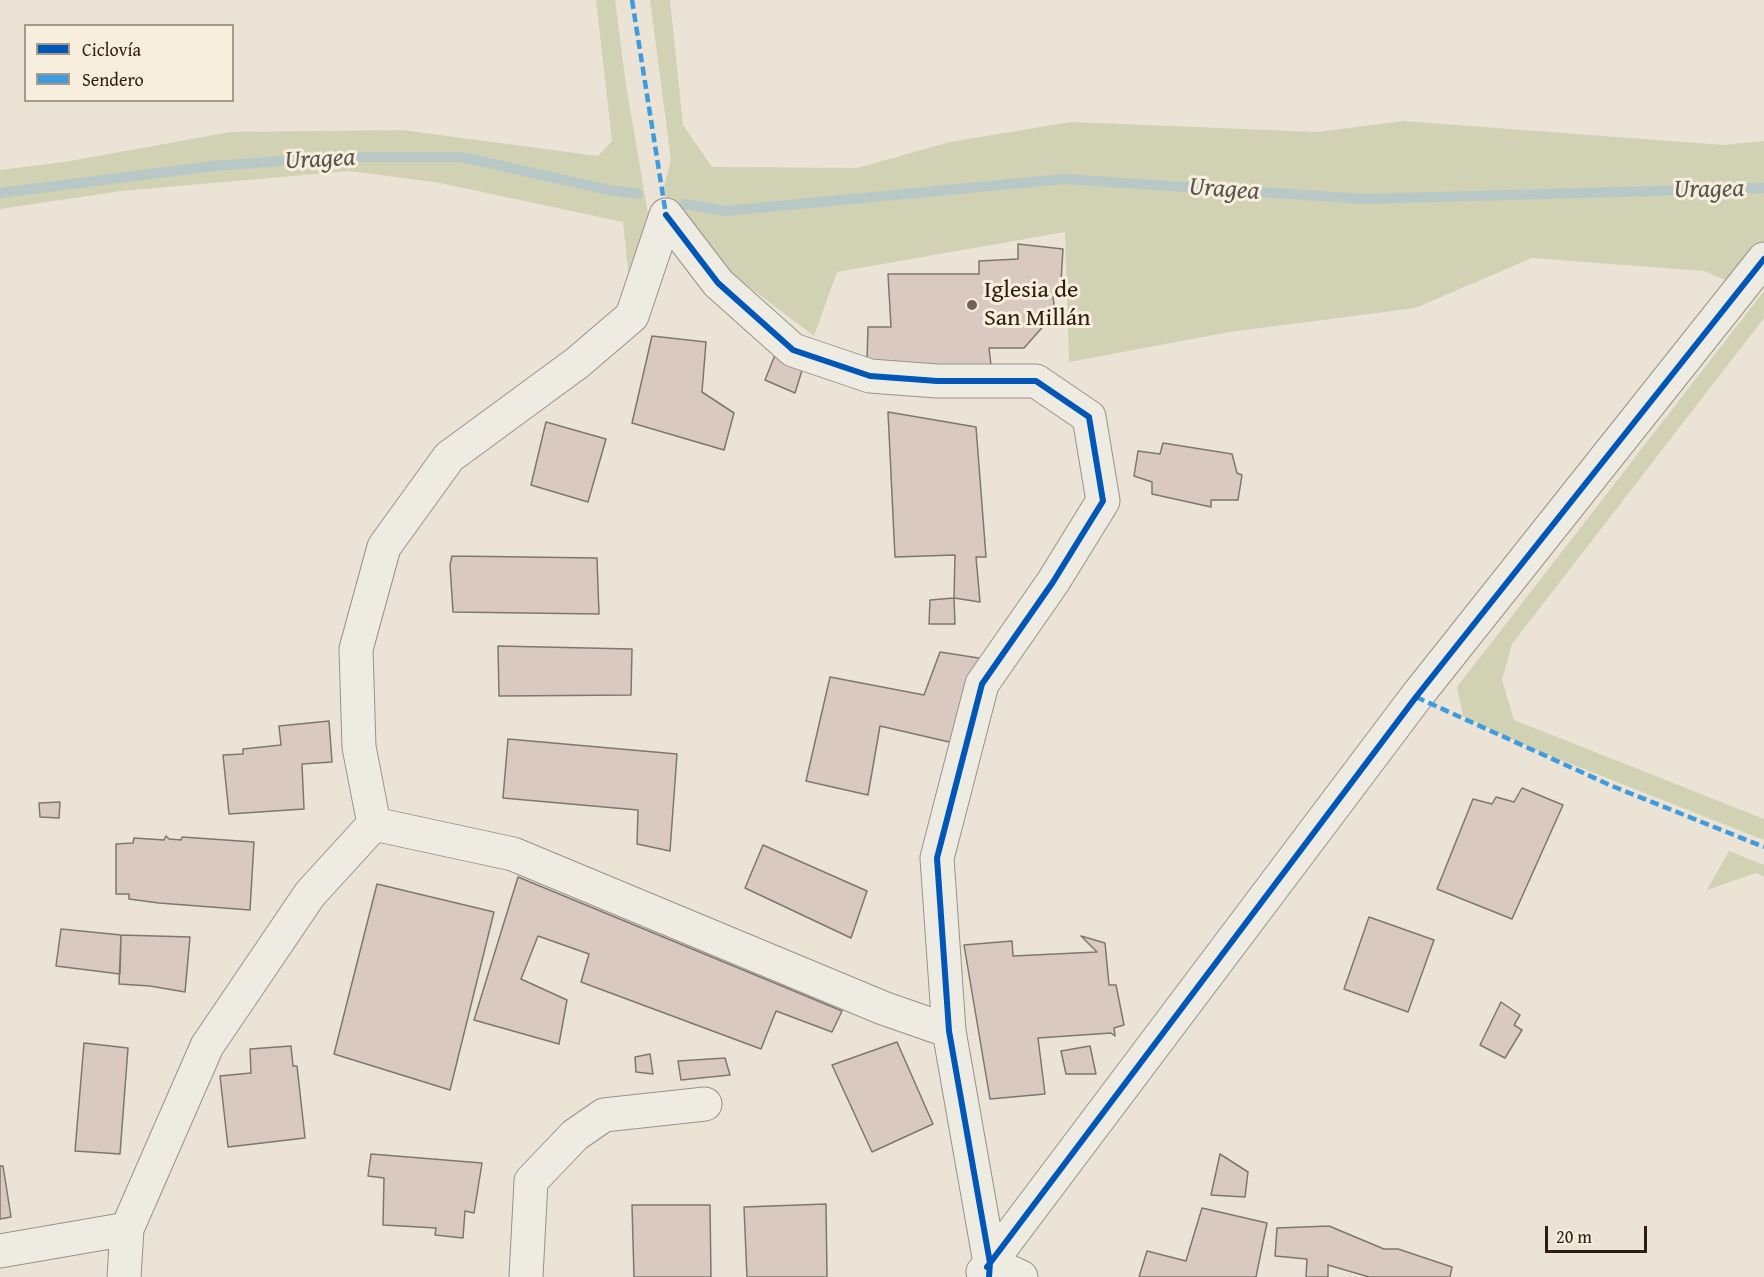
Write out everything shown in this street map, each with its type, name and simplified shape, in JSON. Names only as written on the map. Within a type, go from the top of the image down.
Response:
[{"type":"street","points":[[374,824],[359,747],[356,649],[384,547],[449,457],[577,363],[632,316],[666,215],[717,283],[794,350],[870,376],[937,381],[1036,381],[1089,417],[1103,501],[1053,582],[982,684],[937,858],[949,1030],[986,1272]]},
{"type":"street","points":[[986,1272],[1416,698],[1764,260]]},
{"type":"street","points":[[374,824],[513,854],[883,1008],[949,1030]]},
{"type":"street","points":[[124,1277],[127,1229],[207,1046],[310,894],[374,824]]},
{"type":"street","points":[[526,1277],[531,1182],[575,1135],[604,1114],[705,1104]]},
{"type":"street","points":[[0,1251],[127,1229]]},
{"type":"street","points":[[986,1272],[1021,1277]]},
{"type":"green space","points":[[596,0],[615,0],[626,85],[651,231],[629,279],[623,222],[440,183],[350,171],[121,191],[0,209],[0,170],[64,162],[231,132],[402,130],[598,156],[612,141]]},
{"type":"green space","points":[[650,0],[670,0],[683,125],[712,167],[857,168],[950,142],[1071,122],[1318,132],[1403,121],[1724,145],[1764,141],[1764,242],[1734,284],[1704,271],[1532,258],[1415,308],[1230,332],[1069,362],[1065,232],[837,272],[814,336],[683,237],[663,190],[671,160]]},
{"type":"green space","points":[[1764,291],[1764,318],[1512,644],[1502,680],[1514,720],[1764,819],[1764,840],[1531,748],[1463,716],[1457,687]]},
{"type":"green space","points":[[1729,851],[1764,865],[1764,877],[1756,873],[1707,890]]},
{"type":"building","name":"Iglesia de San Millán","points":[[1018,244],[1063,249],[1060,297],[1053,297],[1055,313],[1024,348],[989,348],[992,374],[867,360],[868,327],[891,327],[888,274],[979,274],[979,261],[1018,259]]},
{"type":"building","points":[[652,336],[706,342],[702,392],[734,413],[724,450],[632,423]]},
{"type":"building","points":[[775,355],[803,367],[795,393],[765,380]]},
{"type":"building","points":[[888,412],[976,427],[986,557],[976,557],[980,602],[954,598],[955,555],[895,557]]},
{"type":"building","points":[[546,422],[606,439],[588,502],[531,485]]},
{"type":"building","points":[[1163,443],[1232,454],[1237,473],[1242,475],[1238,500],[1211,500],[1211,507],[1152,494],[1152,482],[1134,476],[1138,451],[1160,454]]},
{"type":"building","points":[[452,556],[597,558],[599,614],[453,612],[450,565]]},
{"type":"building","points":[[954,598],[955,624],[929,624],[930,600]]},
{"type":"building","points":[[498,646],[632,649],[631,695],[499,696]]},
{"type":"building","points":[[940,652],[985,659],[958,744],[880,726],[868,795],[806,781],[830,677],[924,695]]},
{"type":"building","points":[[329,721],[332,762],[302,764],[304,809],[229,814],[223,755],[243,754],[243,749],[281,745],[279,726]]},
{"type":"building","points":[[508,739],[677,754],[670,851],[637,844],[638,810],[503,798]]},
{"type":"building","points":[[1522,788],[1563,805],[1512,919],[1437,889],[1473,799],[1492,804],[1496,797],[1514,802]]},
{"type":"building","points":[[60,802],[59,818],[40,817],[39,803]]},
{"type":"building","points":[[166,836],[169,839],[181,840],[182,837],[254,842],[250,910],[159,903],[129,899],[129,894],[116,894],[116,844],[133,843],[134,838],[164,840]]},
{"type":"building","points":[[763,845],[867,891],[851,938],[745,888]]},
{"type":"building","points":[[518,877],[842,1011],[832,1032],[776,1011],[761,1049],[581,982],[589,954],[538,936],[521,979],[567,1000],[559,1044],[474,1020]]},
{"type":"building","points":[[377,884],[494,912],[450,1090],[334,1054]]},
{"type":"building","points":[[1369,917],[1434,940],[1408,1012],[1344,989]]},
{"type":"building","points":[[61,929],[121,935],[120,974],[56,966]]},
{"type":"building","points":[[121,935],[190,937],[185,992],[119,984]]},
{"type":"building","points":[[1081,936],[1105,943],[1109,985],[1116,985],[1124,1025],[1114,1028],[1115,1036],[1111,1033],[1038,1038],[1045,1094],[990,1099],[964,945],[1012,941],[1013,956],[1097,952]]},
{"type":"building","points":[[1501,1002],[1520,1015],[1514,1025],[1522,1030],[1505,1058],[1480,1045]]},
{"type":"building","points":[[897,1042],[933,1124],[872,1152],[832,1065]]},
{"type":"building","points":[[84,1043],[128,1048],[120,1154],[75,1151]]},
{"type":"building","points":[[291,1046],[293,1066],[297,1066],[305,1138],[228,1147],[220,1076],[251,1073],[250,1049]]},
{"type":"building","points":[[1090,1046],[1096,1074],[1066,1074],[1061,1051]]},
{"type":"building","points":[[650,1054],[653,1074],[636,1072],[635,1057]]},
{"type":"building","points":[[725,1058],[730,1075],[681,1080],[678,1061]]},
{"type":"building","points":[[371,1154],[482,1163],[474,1213],[465,1211],[463,1238],[435,1235],[436,1228],[383,1225],[384,1178],[368,1176]]},
{"type":"building","points":[[1220,1154],[1248,1172],[1245,1197],[1211,1195]]},
{"type":"building","points":[[0,1166],[3,1166],[11,1217],[0,1219]]},
{"type":"building","points":[[826,1204],[827,1277],[747,1277],[744,1207]]},
{"type":"building","points":[[632,1205],[710,1205],[711,1277],[634,1277]]},
{"type":"building","points":[[1202,1208],[1267,1223],[1256,1277],[1139,1277],[1147,1251],[1186,1261]]},
{"type":"building","points":[[1329,1226],[1384,1249],[1398,1249],[1452,1267],[1450,1277],[1369,1277],[1328,1265],[1328,1277],[1306,1277],[1307,1259],[1275,1256],[1277,1228]]},
{"type":"waterway","name":"Uragea","points":[[0,193],[213,166],[338,157],[461,157],[609,190],[638,194]]},
{"type":"waterway","name":"Uragea","points":[[685,204],[725,211],[1064,179],[1364,199],[1764,188]]},
{"type":"marked path","points":[[632,0],[666,215]]},
{"type":"marked path","points":[[1416,697],[1612,786],[1764,847]]},
{"type":"cycle path","points":[[666,215],[718,283],[793,350],[870,376],[937,381],[1036,381],[1089,417],[1103,501],[1053,582],[982,684],[937,858],[949,1031],[990,1263],[989,1277]]},
{"type":"cycle path","points":[[987,1267],[1416,697],[1764,259]]},
{"type":"place","name":"Iglesia de San Millán","points":[[972,305]]}]
